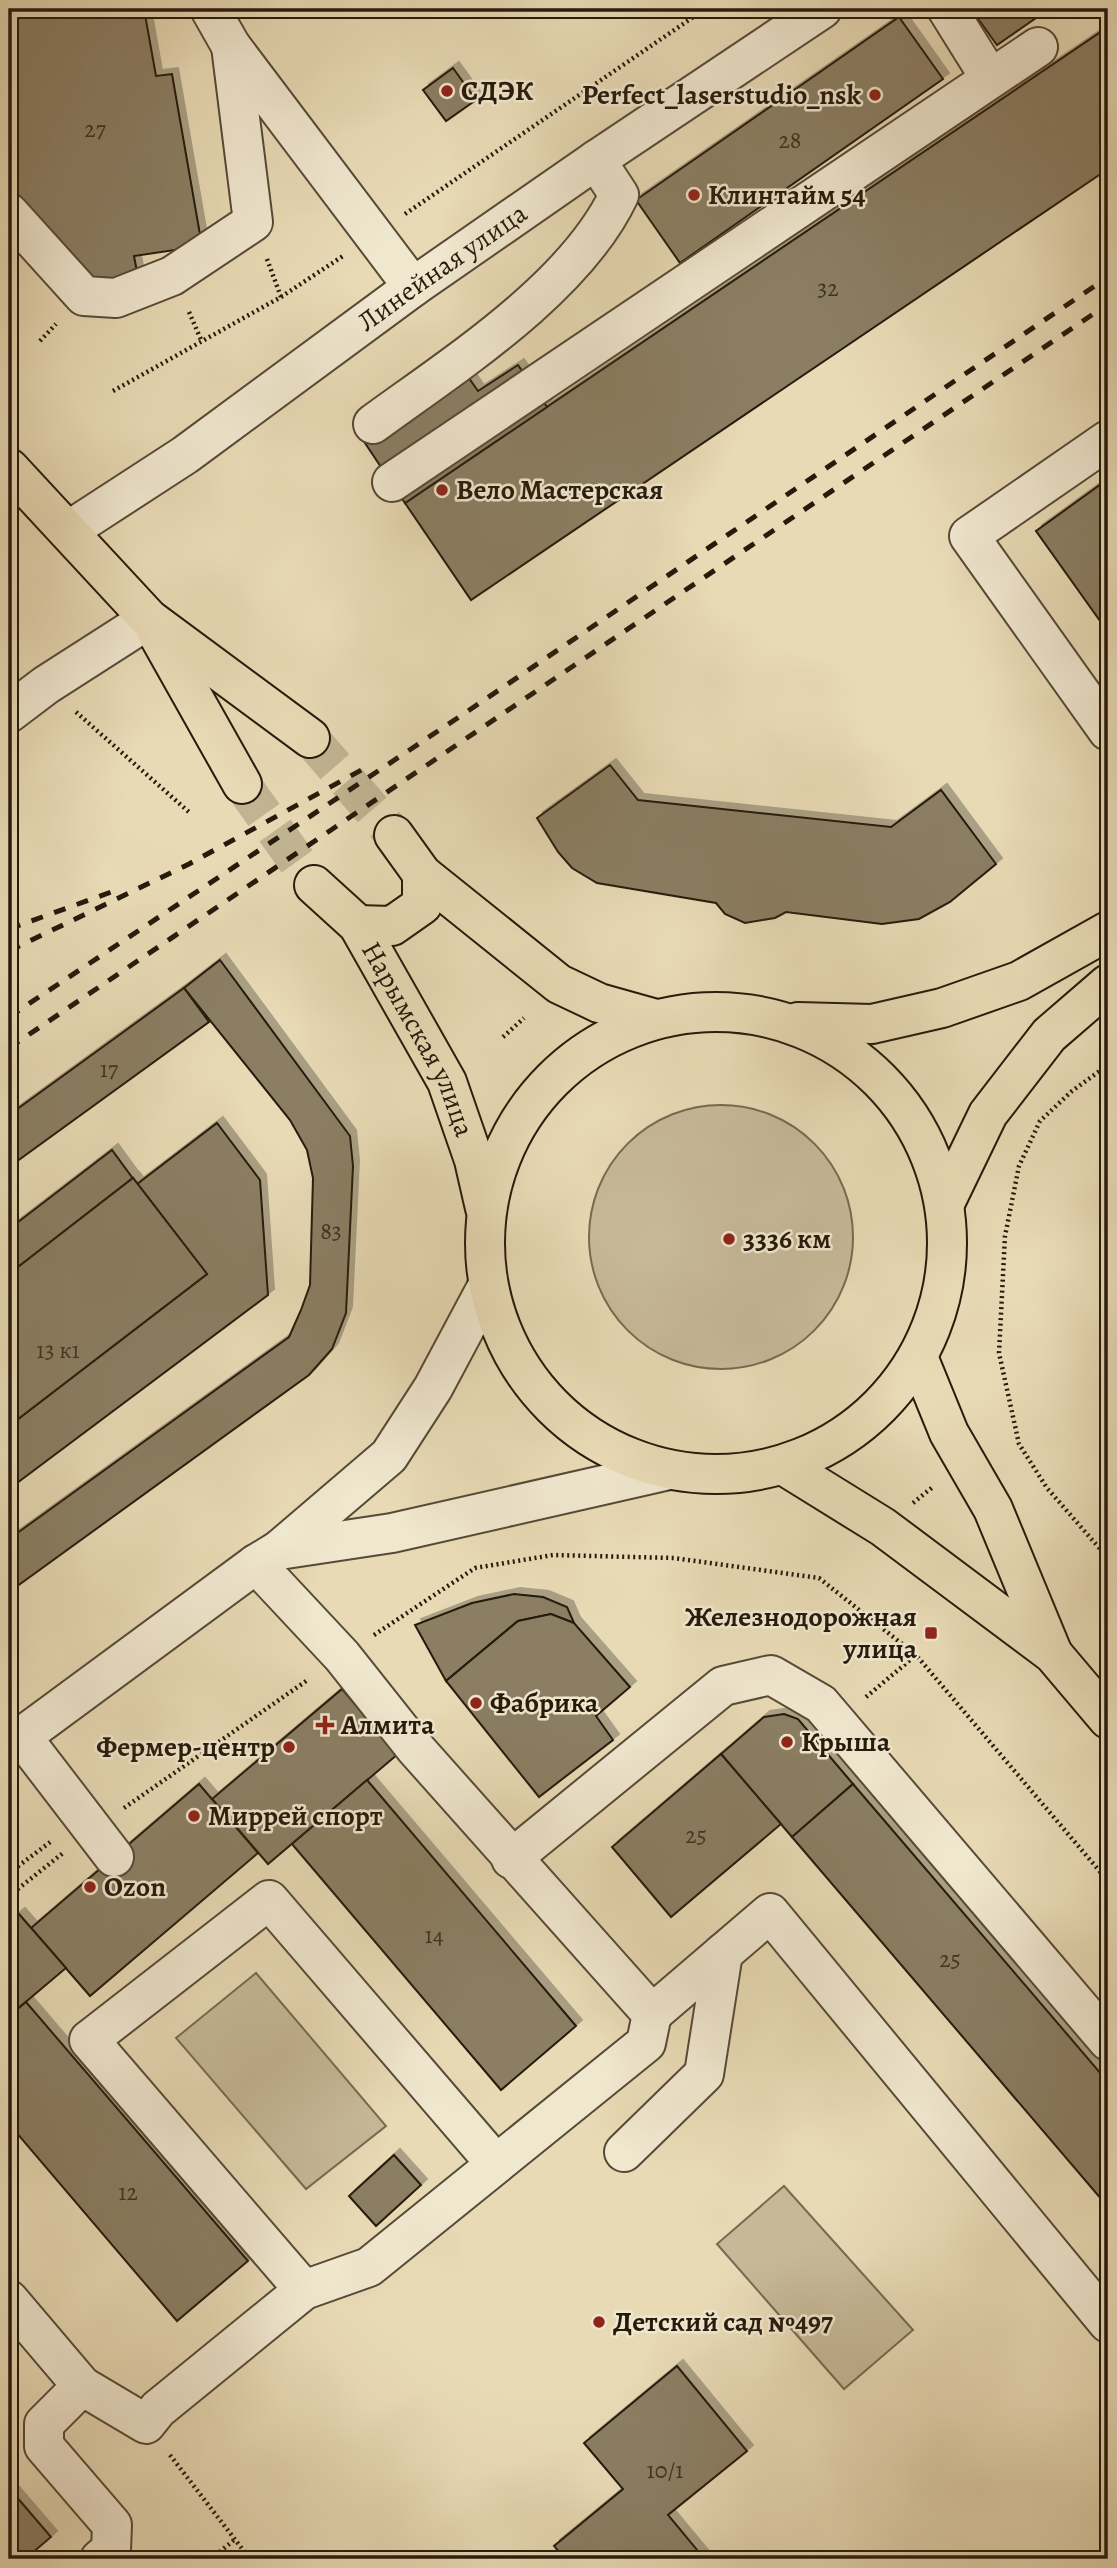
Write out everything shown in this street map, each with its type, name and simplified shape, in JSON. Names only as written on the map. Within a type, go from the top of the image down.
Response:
[{"type":"main road","points":[[9,468],[149,619],[310,738]]},
{"type":"main road","points":[[149,619],[242,784]]},
{"type":"main road","points":[[394,835],[422,874],[559,984],[599,1003],[656,1019]]},
{"type":"main road","points":[[358,925],[393,926],[422,905],[422,874]]},
{"type":"main road","name":"Нарымская улица","points":[[314,884],[358,925],[447,1082],[474,1160],[486,1213]]},
{"type":"main road","points":[[789,1022],[851,1054],[901,1102],[929,1150],[945,1203],[948,1243],[945,1284],[918,1357],[893,1392],[862,1423],[825,1448],[783,1465],[726,1474],[669,1470],[598,1442],[539,1392],[507,1342],[488,1285],[486,1213],[501,1157],[523,1114],[554,1077],[602,1041],[656,1019],[723,1011],[789,1022],[872,1024],[942,1008],[1019,981],[1108,931]]},
{"type":"main road","points":[[945,1203],[988,1114],[1049,1035],[1108,985]]},
{"type":"main road","points":[[918,1357],[949,1433],[993,1509],[1053,1654]]},
{"type":"main road","points":[[783,1465],[883,1527],[1053,1654],[1108,1719]]},
{"type":"street","points":[[210,9],[231,46],[413,287]]},
{"type":"street","name":"Линейная улица","points":[[68,531],[185,455],[413,287],[596,160],[822,9]]},
{"type":"street","points":[[947,9],[990,78]]},
{"type":"street","points":[[9,213],[84,296],[116,298],[172,276],[253,222],[231,46]]},
{"type":"street","points":[[391,482],[1038,47]]},
{"type":"street","points":[[373,424],[475,350],[536,299],[604,225],[619,194],[596,160]]},
{"type":"street","points":[[1108,440],[969,536],[1108,731]]},
{"type":"street","points":[[9,713],[46,685],[149,619]]},
{"type":"street","points":[[103,1843],[15,1742],[267,1557],[390,1456],[433,1388],[488,1285]]},
{"type":"street","points":[[267,1557],[392,1533],[669,1470]]},
{"type":"street","points":[[267,1557],[415,1748],[511,1859],[652,2014]]},
{"type":"street","points":[[511,1859],[723,1686],[771,1675],[821,1704],[1108,2041]]},
{"type":"street","points":[[304,2290],[89,2040],[269,1900],[496,2164]]},
{"type":"street","points":[[9,2300],[82,2386],[146,2424],[158,2409],[304,2290],[369,2267],[646,2043],[652,2014],[771,1913],[1108,2323]]},
{"type":"street","points":[[624,2152],[704,2074],[723,1953]]},
{"type":"street","points":[[82,2386],[44,2424],[44,2446],[112,2525],[111,2550],[100,2559]]},
{"type":"path","points":[[113,391],[281,297],[705,9]]},
{"type":"path","points":[[9,645],[46,685],[190,813]]},
{"type":"path","points":[[503,1038],[524,1018]]},
{"type":"path","points":[[1108,1065],[1072,1091],[1040,1121],[1019,1166],[1005,1236],[999,1353],[1019,1444],[1047,1488],[1108,1558]]},
{"type":"path","points":[[906,1509],[937,1483]]},
{"type":"path","points":[[9,1896],[103,1843],[342,1656],[475,1568],[554,1555],[674,1558],[819,1577],[915,1655],[1108,1881]]},
{"type":"path","points":[[836,1722],[915,1655]]},
{"type":"path","points":[[9,1873],[65,1831],[103,1843]]},
{"type":"path","points":[[146,2424],[250,2559]]},
{"type":"path","points":[[211,2559],[234,2540]]},
{"type":"shaded area","points":[[721,1105],[747,1108],[771,1115],[805,1135],[823,1153],[843,1187],[850,1211],[853,1237],[850,1263],[843,1287],[823,1321],[805,1339],[771,1359],[747,1366],[721,1369],[695,1366],[671,1359],[637,1339],[619,1321],[599,1287],[592,1263],[589,1237],[592,1211],[599,1187],[619,1153],[637,1135],[671,1115],[695,1108]]},
{"type":"shaded area","points":[[256,1973],[386,2126],[306,2189],[176,2038]]},
{"type":"shaded area","points":[[784,2186],[913,2330],[844,2389],[717,2244]]},
{"type":"building","points":[[28,9],[109,9],[110,14],[144,9],[156,76],[172,74],[202,246],[134,256],[138,277],[97,281],[53,243],[9,182],[9,25]]},
{"type":"building","points":[[971,9],[1049,9],[997,45]]},
{"type":"building","points":[[899,17],[943,79],[680,263],[636,200]]},
{"type":"building","points":[[1108,27],[1108,169],[471,600],[405,503]]},
{"type":"building","points":[[453,68],[476,100],[446,121],[423,90]]},
{"type":"building","points":[[518,365],[547,407],[405,503],[363,440],[464,371],[478,391]]},
{"type":"building","points":[[1108,479],[1108,632],[1036,531]]},
{"type":"building","points":[[610,765],[638,800],[891,827],[941,790],[996,864],[950,902],[919,919],[882,924],[786,912],[775,918],[745,923],[725,914],[716,903],[597,883],[572,868],[558,852],[537,818]]},
{"type":"building","points":[[220,960],[350,1136],[353,1166],[346,1313],[332,1349],[309,1375],[9,1592],[9,1539],[289,1337],[310,1285],[313,1178],[307,1150],[290,1120],[184,988]]},
{"type":"building","points":[[184,988],[209,1022],[9,1167],[9,1115]]},
{"type":"building","points":[[217,1123],[260,1180],[268,1295],[9,1489],[9,1426],[207,1274],[137,1184]]},
{"type":"building","points":[[112,1150],[133,1178],[9,1274],[9,1229]]},
{"type":"building","points":[[133,1178],[207,1274],[9,1426],[9,1274]]},
{"type":"building","points":[[514,1594],[543,1597],[567,1607],[574,1623],[551,1614],[518,1621],[446,1681],[415,1625],[472,1603]]},
{"type":"building","points":[[551,1614],[574,1623],[630,1687],[596,1716],[613,1740],[539,1797],[446,1681],[518,1621]]},
{"type":"building","points":[[342,1689],[398,1754],[268,1864],[212,1799]]},
{"type":"building","points":[[784,1714],[798,1719],[853,1784],[792,1837],[721,1754],[764,1717]]},
{"type":"building","points":[[721,1754],[781,1824],[671,1917],[612,1847]]},
{"type":"building","points":[[367,1780],[576,2026],[501,2090],[292,1844]]},
{"type":"building","points":[[199,1784],[258,1853],[90,1996],[31,1928]]},
{"type":"building","points":[[853,1784],[1108,2082],[1108,2207],[792,1837]]},
{"type":"building","points":[[19,1914],[66,1968],[9,2016],[9,1922]]},
{"type":"building","points":[[26,2002],[248,2261],[177,2321],[9,2124],[9,2016]]},
{"type":"building","points":[[394,2155],[421,2185],[376,2226],[349,2196]]},
{"type":"building","points":[[677,2366],[747,2451],[668,2515],[703,2557],[565,2559],[554,2546],[623,2489],[584,2443]]},
{"type":"building","points":[[9,2488],[51,2537],[25,2559],[9,2559]]},
{"type":"tunnel","points":[[310,738],[394,835]]},
{"type":"tunnel","points":[[242,784],[314,885]]},
{"type":"railway","points":[[9,1017],[465,713],[1108,277]]},
{"type":"railway","points":[[9,1048],[1108,304]]},
{"type":"railway","points":[[9,951],[189,864],[367,767]]},
{"type":"railway","points":[[9,929],[114,891]]},
{"type":"place","name":"СДЭК","points":[[447,91]]},
{"type":"place","name":"Perfect_laserstudio_nsk","points":[[875,95]]},
{"type":"place","name":"Клинтайм 54","points":[[694,195]]},
{"type":"place","name":"Вело Мастерская","points":[[442,490]]},
{"type":"place","name":"3336 км","points":[[729,1239]]},
{"type":"place","name":"Железнодорожная улица","points":[[931,1633]]},
{"type":"place","name":"Фабрика","points":[[476,1703]]},
{"type":"place","name":"Алмита","points":[[325,1725]]},
{"type":"place","name":"Крыша","points":[[787,1742]]},
{"type":"place","name":"Фермер-центр","points":[[289,1747]]},
{"type":"place","name":"Миррей спорт","points":[[194,1816]]},
{"type":"place","name":"Ozon","points":[[90,1887]]},
{"type":"place","name":"Детский сад №497","points":[[599,2322]]}]
